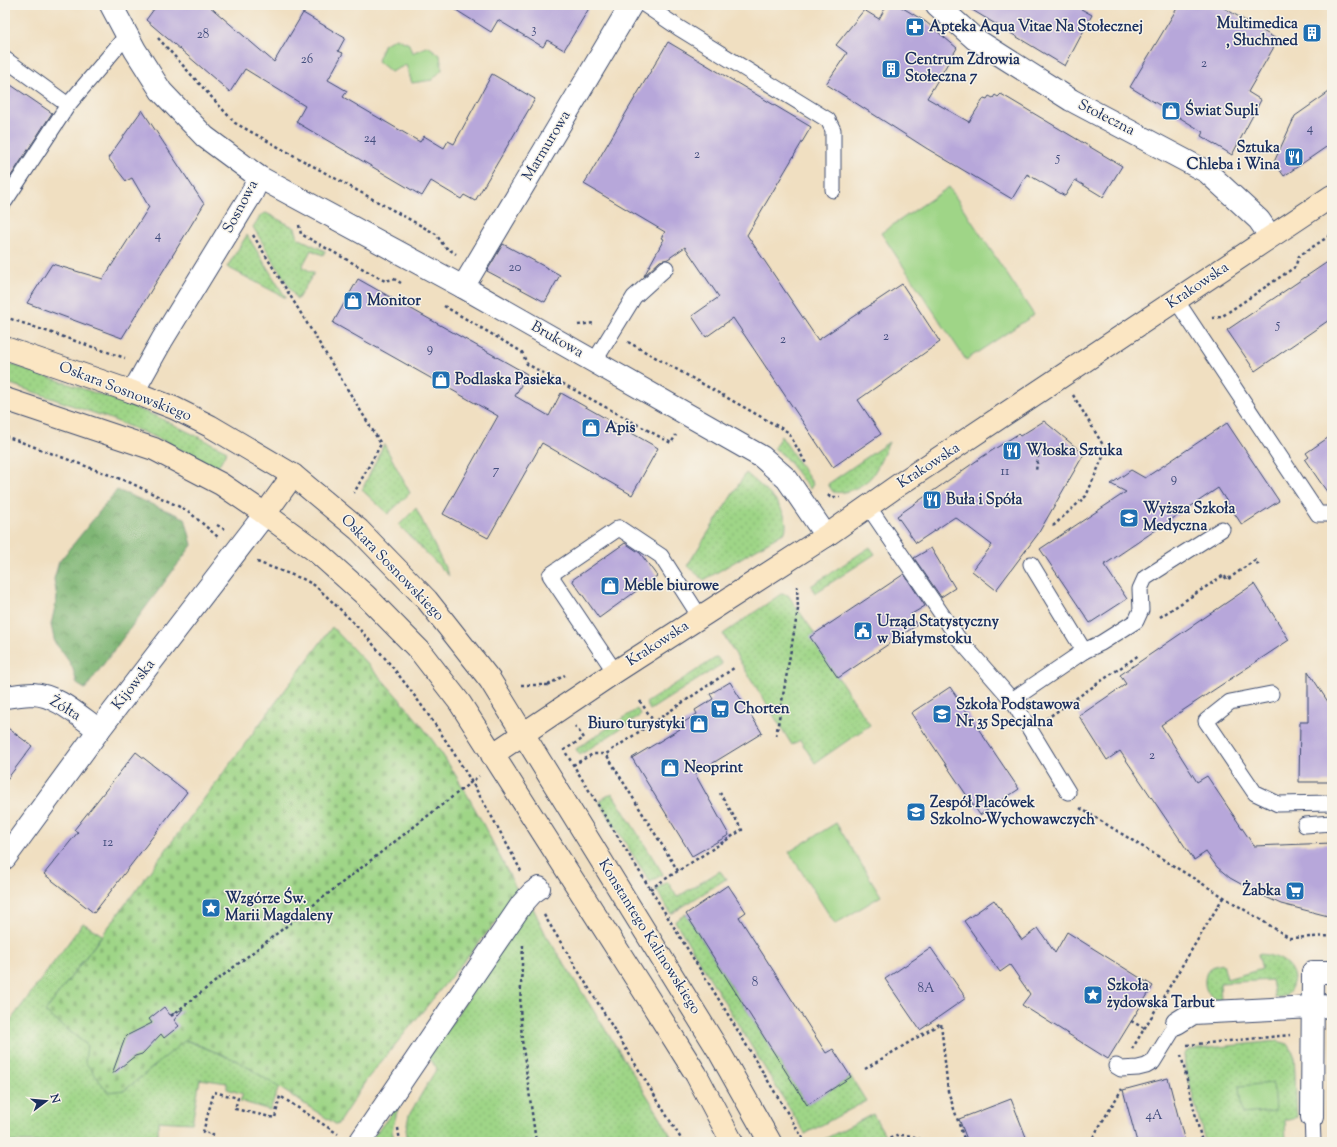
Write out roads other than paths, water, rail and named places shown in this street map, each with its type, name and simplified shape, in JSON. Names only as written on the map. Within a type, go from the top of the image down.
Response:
[{"type":"street","name":"Sosnowa","points":[[111,5],[127,35],[161,91],[205,137],[260,177],[252,193],[162,340],[133,392]]},
{"type":"street","name":"Marmurowa","points":[[463,287],[631,5]]},
{"type":"street","name":"Stołeczna","points":[[937,5],[975,39],[1045,84],[1071,100],[1208,172],[1259,220],[1270,236]]},
{"type":"street","name":"Brukowa","points":[[260,177],[463,287],[762,457],[788,479],[826,536]]},
{"type":"street","name":"Krakowska","points":[[492,755],[700,616],[826,536],[868,506],[1332,196]]},
{"type":"street","name":"Oskara Sosnowskiego","points":[[5,348],[133,392],[174,408],[210,426],[293,475],[359,530],[427,600],[490,680],[524,733]]},
{"type":"street","points":[[6,400],[154,449],[221,484],[317,552],[365,595],[419,650],[460,703],[684,1055],[732,1142]]},
{"type":"street","points":[[265,514],[293,475]]},
{"type":"street","name":"Kijowska","points":[[5,858],[99,730],[265,514]]},
{"type":"street","name":"Żółta","points":[[5,697],[34,694],[48,697],[60,703],[99,730]]},
{"type":"street","name":"Konstantego Kalinowskiego","points":[[524,733],[720,1053],[770,1142]]},
{"type":"street","points":[[351,1140],[522,904],[536,891]]},
{"type":"street","points":[[1312,1117],[1312,1033],[1322,1006],[1322,972]]},
{"type":"street","points":[[1177,1023],[1192,1013],[1322,1006]]},
{"type":"lane","points":[[646,5],[679,28],[828,120],[833,130],[833,190]]},
{"type":"lane","points":[[5,201],[68,105],[127,35]]},
{"type":"lane","points":[[5,59],[68,105]]},
{"type":"lane","points":[[594,362],[634,297],[666,268]]},
{"type":"lane","points":[[1176,300],[1318,514],[1332,514]]},
{"type":"lane","points":[[868,506],[958,638],[1012,700],[1068,792]]},
{"type":"lane","points":[[615,672],[550,574],[619,528],[661,556],[700,616]]},
{"type":"lane","points":[[1012,700],[1084,651],[1101,643],[1136,621],[1141,610],[1140,589],[1145,578],[1222,529]]},
{"type":"lane","points":[[1031,564],[1084,651]]},
{"type":"lane","points":[[1271,694],[1230,702],[1206,721],[1255,794],[1278,804],[1332,803]]},
{"type":"lane","points":[[1305,825],[1332,823]]},
{"type":"lane","points":[[1116,1066],[1121,1069],[1138,1068],[1146,1066],[1152,1062],[1177,1023]]},
{"type":"lane","points":[[1312,1117],[1313,1142]]},
{"type":"place","name":"Apteka Aqua Vitae Na Stołecznej","points":[[915,27]]},
{"type":"place","name":"Multimedica , Słuchmed","points":[[1312,33]]},
{"type":"place","name":"Centrum Zdrowia Stołeczna 7","points":[[891,69]]},
{"type":"place","name":"Świat Supli","points":[[1171,111]]},
{"type":"place","name":"Sztuka Chleba i Wina","points":[[1294,157]]},
{"type":"place","name":"Monitor","points":[[353,301]]},
{"type":"place","name":"Podlaska Pasieka","points":[[441,380]]},
{"type":"place","name":"Apis","points":[[591,428]]},
{"type":"place","name":"Włoska Sztuka","points":[[1012,451]]},
{"type":"place","name":"Buła i Spóła","points":[[932,500]]},
{"type":"place","name":"Wyższa Szkoła Medyczna","points":[[1129,518]]},
{"type":"place","name":"Meble biurowe","points":[[610,586]]},
{"type":"place","name":"Urząd Statystyczny w Białymstoku","points":[[863,631]]},
{"type":"place","name":"Chorten","points":[[720,709]]},
{"type":"place","name":"Szkoła Podstawowa Nr 35 Specjalna","points":[[942,714]]},
{"type":"place","name":"Biuro turystyki","points":[[699,724]]},
{"type":"place","name":"Neoprint","points":[[670,768]]},
{"type":"place","name":"Zespół Placówek Szkolno-Wychowawczych","points":[[916,812]]},
{"type":"place","name":"Żabka","points":[[1295,891]]},
{"type":"place","name":"Wzgórze Św. Marii Magdaleny","points":[[211,908]]},
{"type":"place","name":"Szkoła żydowska Tarbut","points":[[1093,995]]}]
